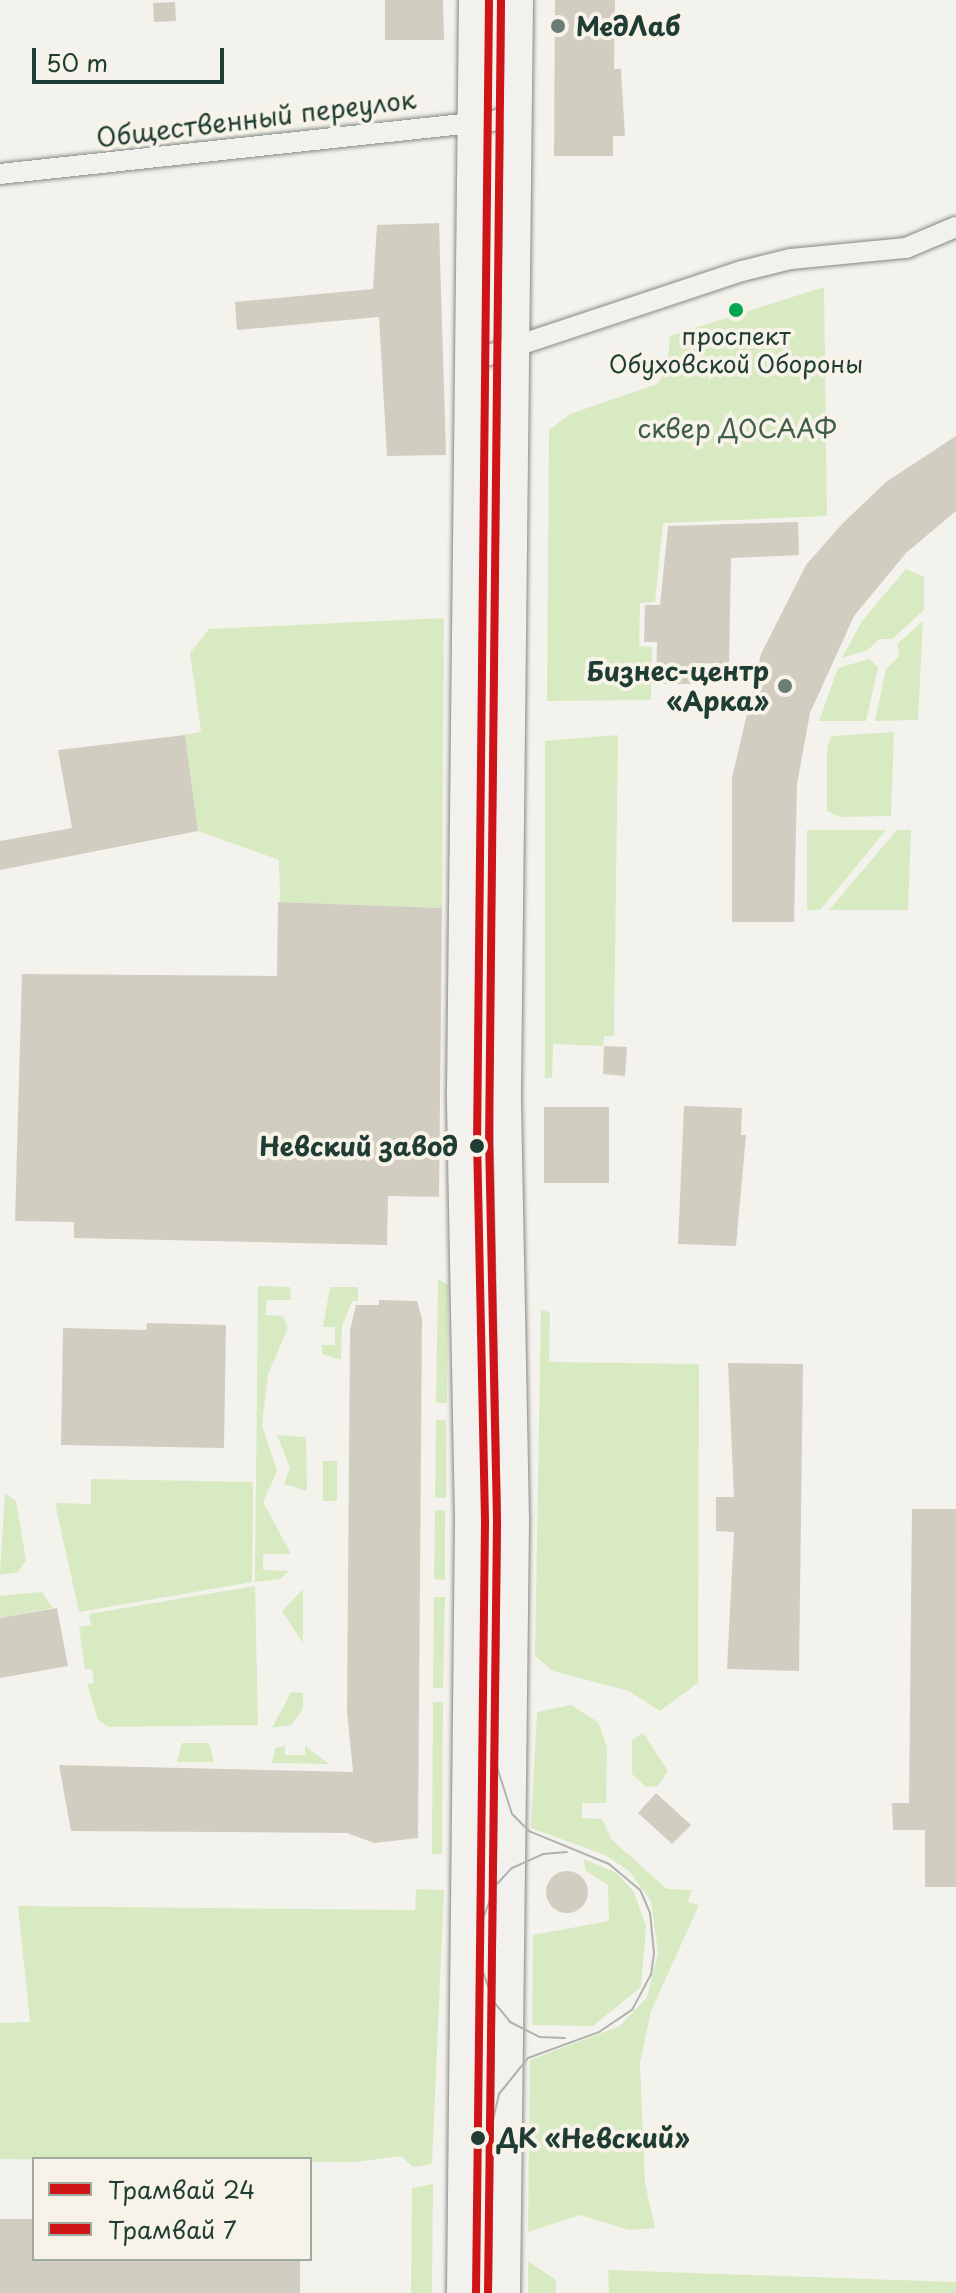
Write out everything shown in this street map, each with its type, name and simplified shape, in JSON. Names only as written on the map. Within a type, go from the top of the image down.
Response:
[{"type":"main road","points":[[461,2293],[469,1520],[461,1091],[473,0]]},
{"type":"main road","points":[[506,2293],[515,1519],[507,1092],[519,0]]},
{"type":"street","name":"Общественный переулок","points":[[0,174],[472,119],[518,118]]},
{"type":"street","points":[[471,361],[516,349],[742,271],[791,259],[906,248],[956,227]]},
{"type":"green space","name":"сквер ДОСААФ","points":[[824,287],[827,516],[663,523],[655,602],[640,603],[639,646],[652,647],[651,700],[547,701],[549,430],[570,414],[657,384],[667,370],[670,336]]},
{"type":"green space","points":[[906,569],[924,577],[924,610],[892,639],[879,639],[868,650],[842,658],[862,621]]},
{"type":"green space","points":[[444,618],[442,908],[280,902],[279,860],[198,831],[185,735],[201,732],[190,653],[209,629]]},
{"type":"green space","points":[[923,621],[918,720],[875,721],[886,669],[899,656],[897,644]]},
{"type":"green space","points":[[869,659],[878,667],[866,721],[819,721],[838,668]]},
{"type":"green space","points":[[894,732],[891,816],[840,817],[827,811],[827,747],[832,736]]},
{"type":"green space","points":[[618,735],[614,1036],[604,1036],[603,1046],[553,1044],[552,1078],[545,1078],[545,741]]},
{"type":"green space","points":[[807,830],[886,830],[820,910],[807,910]]},
{"type":"green space","points":[[897,830],[911,830],[908,910],[829,910]]},
{"type":"green space","points":[[438,1279],[448,1285],[447,1403],[436,1403]]},
{"type":"green space","points":[[258,1286],[290,1287],[291,1300],[266,1300],[266,1315],[283,1316],[288,1328],[268,1374],[262,1425],[277,1471],[263,1502],[291,1554],[263,1554],[263,1570],[289,1571],[280,1579],[255,1582]]},
{"type":"green space","points":[[330,1287],[358,1287],[358,1301],[352,1301],[342,1326],[341,1360],[322,1354],[322,1345],[335,1345],[335,1327],[323,1327]]},
{"type":"green space","points":[[541,1309],[550,1313],[549,1362],[699,1364],[698,1683],[660,1711],[629,1691],[553,1671],[535,1656]]},
{"type":"green space","points":[[436,1420],[446,1420],[446,1498],[435,1498]]},
{"type":"green space","points":[[277,1435],[306,1437],[307,1491],[284,1484],[290,1468]]},
{"type":"green space","points":[[323,1461],[337,1461],[337,1501],[323,1501]]},
{"type":"green space","points":[[91,1479],[253,1482],[252,1582],[79,1612],[55,1503],[91,1504]]},
{"type":"green space","points":[[5,1493],[16,1501],[26,1560],[18,1572],[0,1575]]},
{"type":"green space","points":[[435,1510],[445,1510],[445,1580],[434,1579]]},
{"type":"green space","points":[[255,1586],[258,1725],[109,1727],[98,1720],[87,1684],[94,1683],[92,1669],[85,1670],[79,1627],[91,1625],[89,1614]]},
{"type":"green space","points":[[303,1589],[303,1643],[282,1611]]},
{"type":"green space","points":[[42,1592],[53,1608],[0,1618],[0,1596]]},
{"type":"green space","points":[[434,1597],[445,1597],[443,1688],[433,1688]]},
{"type":"green space","points":[[291,1692],[303,1693],[303,1709],[291,1725],[272,1728]]},
{"type":"green space","points":[[433,1702],[443,1702],[442,1854],[432,1854]]},
{"type":"green space","points":[[571,1705],[598,1722],[607,1747],[606,1803],[582,1803],[582,1818],[602,1819],[611,1839],[667,1889],[692,1890],[688,1902],[699,1905],[651,2011],[640,2063],[645,2183],[655,2228],[629,2230],[580,2215],[528,2232],[530,2060],[620,2026],[647,1997],[658,1953],[651,1901],[629,1871],[605,1855],[531,1828],[537,1712]]},
{"type":"green space","points":[[643,1733],[668,1771],[658,1786],[646,1787],[632,1774],[632,1740]]},
{"type":"green space","points":[[182,1743],[209,1743],[214,1762],[177,1762]]},
{"type":"green space","points":[[285,1746],[285,1755],[305,1755],[305,1746],[329,1764],[272,1763],[275,1748]]},
{"type":"green space","points":[[584,1859],[617,1873],[634,1892],[646,1927],[641,1987],[593,2026],[532,2025],[533,1935],[609,1921],[608,1885],[585,1870]]},
{"type":"green space","points":[[416,1889],[444,1890],[432,2164],[413,2167],[401,2156],[355,2162],[312,2162],[312,2157],[0,2159],[0,2023],[30,2022],[18,1906],[415,1910]]},
{"type":"green space","points":[[433,2184],[432,2293],[411,2293],[412,2188]]},
{"type":"green space","points":[[528,2261],[556,2280],[556,2293],[528,2293]]},
{"type":"green space","points":[[608,2270],[956,2282],[956,2293],[609,2293]]},
{"type":"building","points":[[385,0],[443,0],[444,40],[385,40]]},
{"type":"building","points":[[555,0],[615,0],[614,69],[621,69],[625,136],[613,136],[613,156],[554,156]]},
{"type":"building","points":[[175,2],[176,21],[154,22],[153,3]]},
{"type":"building","points":[[439,223],[446,455],[387,456],[379,317],[237,330],[235,302],[373,289],[377,225]]},
{"type":"building","name":"Бизнес-центр «Арка»","points":[[956,436],[956,511],[906,553],[854,616],[810,713],[797,784],[794,922],[732,922],[732,778],[761,654],[806,565],[843,523],[886,482]]},
{"type":"building","points":[[798,522],[799,555],[731,558],[729,664],[692,663],[691,684],[656,684],[657,642],[644,642],[645,605],[660,605],[668,526]]},
{"type":"building","points":[[185,735],[198,831],[0,870],[0,841],[72,828],[58,750]]},
{"type":"building","points":[[278,902],[442,908],[439,1197],[388,1196],[387,1245],[74,1238],[74,1222],[15,1221],[22,974],[277,976]]},
{"type":"building","points":[[604,1046],[627,1047],[625,1076],[603,1074]]},
{"type":"building","points":[[684,1106],[742,1108],[741,1135],[746,1135],[736,1246],[678,1244]]},
{"type":"building","points":[[544,1107],[609,1107],[609,1183],[544,1183]]},
{"type":"building","points":[[379,1300],[417,1301],[422,1319],[418,1838],[374,1843],[347,1833],[71,1831],[59,1765],[353,1772],[347,1711],[350,1330],[356,1305],[379,1305]]},
{"type":"building","points":[[147,1323],[226,1325],[224,1448],[61,1445],[63,1328],[146,1330]]},
{"type":"building","points":[[728,1363],[803,1364],[799,1671],[727,1669],[734,1532],[716,1531],[716,1497],[734,1497]]},
{"type":"building","points":[[912,1509],[956,1509],[956,1887],[925,1887],[925,1830],[893,1830],[892,1803],[909,1803]]},
{"type":"building","points":[[57,1608],[68,1666],[0,1678],[0,1618]]},
{"type":"building","points":[[656,1793],[691,1825],[672,1844],[638,1813]]},
{"type":"building","points":[[567,1871],[582,1877],[588,1892],[582,1907],[567,1913],[552,1907],[546,1892],[552,1877]]},
{"type":"building","points":[[0,2219],[32,2219],[32,2261],[300,2261],[300,2293],[0,2293]]},
{"type":"tram line","name":"24","points":[[476,2293],[485,1520],[477,1146],[489,0]]},
{"type":"tram line","name":"7","points":[[488,2293],[497,1520],[489,1146],[501,0]]},
{"type":"tram line","points":[[493,2120],[499,2094],[528,2058],[599,2032],[632,2010],[651,1975],[654,1953],[650,1913],[640,1890],[609,1864],[529,1831],[512,1814],[497,1767]]},
{"type":"tram line","points":[[481,1923],[496,1885],[512,1868],[543,1854],[567,1852]]},
{"type":"tram line","points":[[480,1964],[494,2002],[510,2022],[539,2037],[565,2038]]},
{"type":"place","name":"МедЛаб","points":[[558,26]]},
{"type":"place","name":"проспект Обуховской Обороны","points":[[736,310]]},
{"type":"place","name":"Бизнес-центр «Арка»","points":[[785,686]]},
{"type":"place","name":"Невский завод","points":[[477,1146]]},
{"type":"place","name":"ДК «Невский»","points":[[478,2138]]}]
